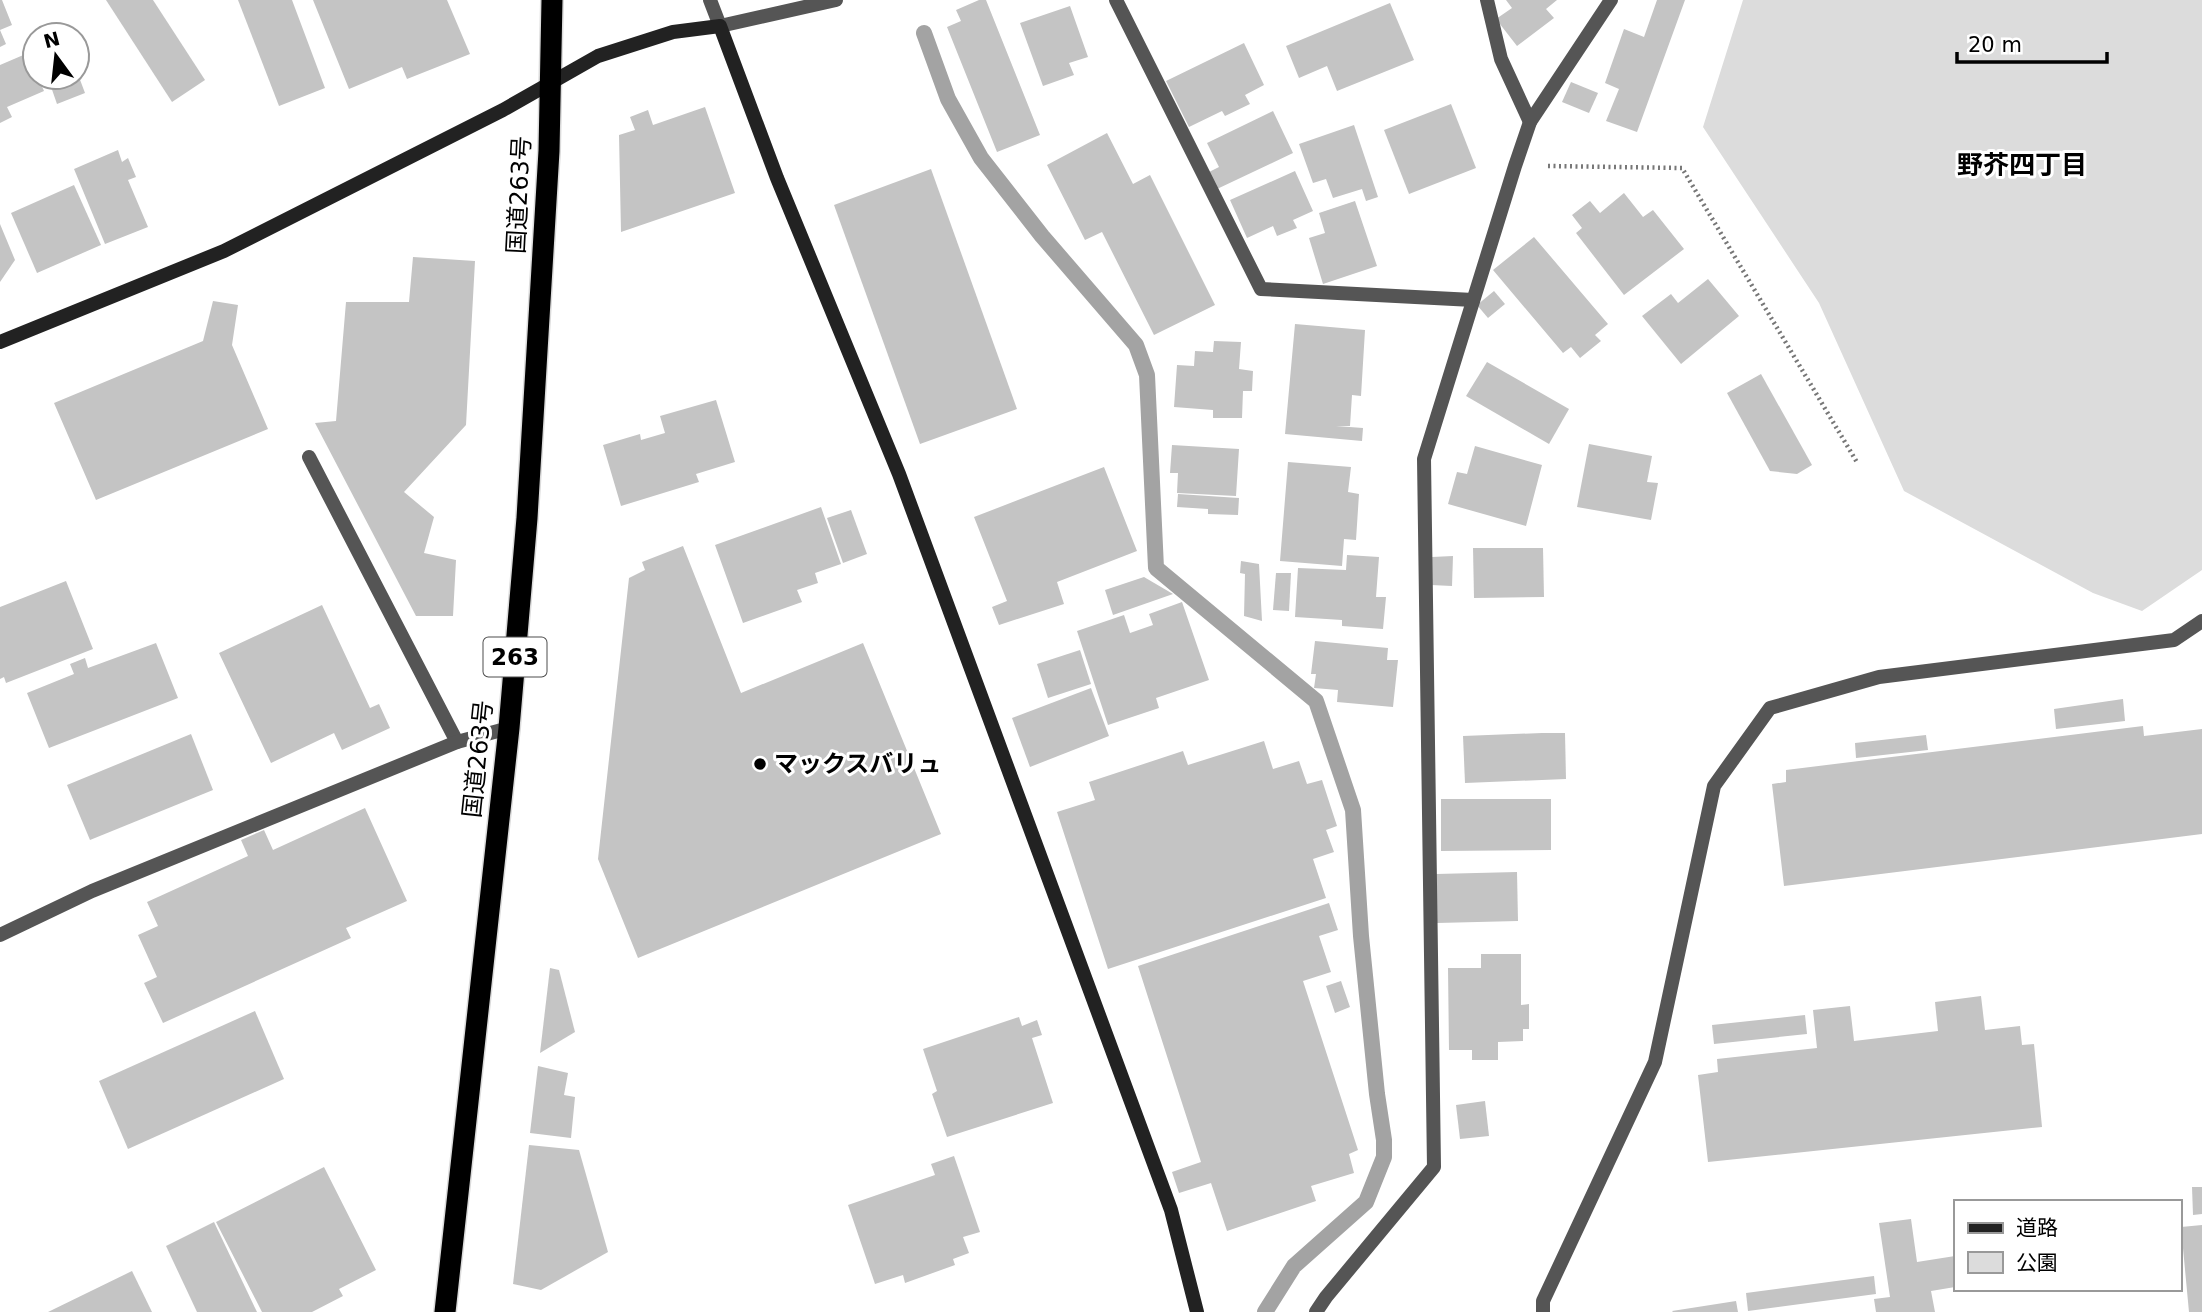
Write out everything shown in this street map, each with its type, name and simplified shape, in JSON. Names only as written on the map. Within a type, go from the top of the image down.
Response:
[{"type":"highway","name":"国道263号","points":[[445,1312],[509,729],[527,518],[548,164],[552,0]]},
{"type":"street","points":[[710,0],[777,178],[899,474],[1171,1210],[1197,1312]]},
{"type":"street","points":[[0,342],[224,251],[503,110],[598,56],[673,32],[720,26],[836,0]]},
{"type":"street","points":[[1116,0],[1261,289],[1473,300]]},
{"type":"street","points":[[1488,0],[1502,59],[1531,122]]},
{"type":"street","points":[[1316,1312],[1434,1167],[1424,459],[1531,122],[1611,0]]},
{"type":"street","points":[[309,457],[457,741]]},
{"type":"street","points":[[1544,1312],[1544,1301],[1655,1062],[1714,786],[1770,708],[1879,677],[2174,640],[2202,621]]},
{"type":"street","points":[[0,935],[92,891],[457,741],[509,729]]},
{"type":"path","points":[[1515,166],[1682,167],[1858,464]]},
{"type":"green space","points":[[1743,0],[2202,0],[2202,570],[2142,611],[2093,593],[1904,491],[1819,303],[1703,127]]},
{"type":"building","points":[[0,0],[12,25],[0,30]]},
{"type":"building","points":[[106,0],[153,0],[205,80],[172,102]]},
{"type":"building","points":[[238,0],[292,0],[325,88],[279,106]]},
{"type":"building","points":[[313,0],[447,0],[470,54],[407,79],[402,67],[349,89]]},
{"type":"building","points":[[979,0],[986,0],[1040,135],[997,152],[947,27],[961,21],[956,10]]},
{"type":"building","points":[[1506,0],[1557,0],[1546,9],[1554,18],[1517,46],[1496,19],[1512,8]]},
{"type":"building","points":[[1657,0],[1685,0],[1637,132],[1606,121],[1619,89],[1605,83],[1624,29],[1644,37]]},
{"type":"building","points":[[1390,3],[1414,60],[1337,91],[1327,66],[1299,78],[1286,46]]},
{"type":"building","points":[[1070,6],[1088,57],[1069,63],[1074,75],[1043,86],[1020,23]]},
{"type":"building","points":[[0,30],[6,44],[0,47]]},
{"type":"building","points":[[1244,43],[1264,85],[1245,95],[1250,104],[1225,116],[1222,111],[1189,127],[1166,81]]},
{"type":"building","points":[[21,56],[21,91],[44,91],[7,107],[12,117],[0,123],[0,65]]},
{"type":"building","points":[[1571,82],[1598,93],[1589,113],[1562,102]]},
{"type":"building","points":[[52,91],[84,91],[85,93],[57,104]]},
{"type":"building","points":[[1451,104],[1476,168],[1409,194],[1384,130]]},
{"type":"building","points":[[705,107],[735,193],[621,232],[619,135],[635,130],[630,117],[648,110],[653,125]]},
{"type":"building","points":[[1273,111],[1293,153],[1217,189],[1209,172],[1219,167],[1207,143]]},
{"type":"building","points":[[1354,125],[1378,197],[1366,201],[1362,189],[1333,198],[1326,179],[1313,183],[1299,144]]},
{"type":"building","points":[[1107,133],[1133,184],[1150,175],[1215,305],[1154,335],[1102,232],[1085,240],[1047,165]]},
{"type":"building","points":[[118,150],[122,162],[128,158],[136,177],[128,180],[148,227],[105,244],[74,169]]},
{"type":"building","points":[[931,169],[1017,409],[920,444],[834,205]]},
{"type":"building","points":[[1295,171],[1313,211],[1293,220],[1297,228],[1277,236],[1273,226],[1247,238],[1230,200]]},
{"type":"building","points":[[74,185],[101,245],[37,273],[11,213]]},
{"type":"building","points":[[1624,193],[1643,217],[1653,210],[1684,249],[1624,295],[1576,233],[1582,228],[1572,215],[1590,201],[1600,213]]},
{"type":"building","points":[[1355,201],[1377,266],[1323,284],[1309,238],[1325,233],[1319,213]]},
{"type":"building","points":[[0,224],[15,260],[0,282]]},
{"type":"building","points":[[1534,237],[1608,324],[1595,335],[1601,341],[1580,358],[1571,347],[1563,353],[1493,270]]},
{"type":"building","points":[[413,257],[475,261],[466,425],[404,492],[434,517],[424,553],[456,560],[453,616],[416,616],[315,423],[336,421],[346,302],[409,302]]},
{"type":"building","points":[[1708,279],[1739,316],[1681,364],[1642,316],[1671,294],[1678,303]]},
{"type":"building","points":[[1494,291],[1505,304],[1488,318],[1477,305]]},
{"type":"building","points":[[213,301],[238,305],[232,345],[268,429],[96,500],[54,403],[203,341]]},
{"type":"building","points":[[1295,324],[1365,330],[1361,396],[1352,395],[1350,426],[1336,426],[1363,428],[1362,441],[1285,434]]},
{"type":"building","points":[[1214,341],[1241,342],[1239,369],[1253,371],[1252,391],[1243,391],[1242,418],[1213,418],[1213,410],[1174,407],[1177,365],[1194,366],[1195,351],[1213,352]]},
{"type":"building","points":[[1487,362],[1569,409],[1549,444],[1466,396]]},
{"type":"building","points":[[1761,374],[1812,465],[1797,474],[1770,471],[1727,393]]},
{"type":"building","points":[[716,400],[735,462],[696,474],[699,482],[621,506],[603,445],[640,434],[641,440],[665,433],[660,416]]},
{"type":"building","points":[[1589,444],[1652,456],[1647,482],[1658,483],[1651,520],[1577,507]]},
{"type":"building","points":[[1172,445],[1239,449],[1236,496],[1177,493],[1178,473],[1170,473]]},
{"type":"building","points":[[1475,446],[1542,465],[1526,526],[1448,504],[1457,472],[1467,474]]},
{"type":"building","points":[[1288,462],[1351,467],[1348,492],[1359,494],[1356,540],[1344,539],[1342,566],[1280,561]]},
{"type":"building","points":[[1104,467],[1137,551],[1057,582],[1064,604],[999,625],[992,607],[1007,601],[974,517]]},
{"type":"building","points":[[1178,494],[1239,498],[1238,515],[1208,514],[1208,509],[1177,507]]},
{"type":"building","points":[[821,507],[841,564],[815,573],[818,583],[797,590],[802,602],[743,623],[715,545]]},
{"type":"building","points":[[851,510],[867,554],[843,563],[827,518]]},
{"type":"building","name":"マックスバリュ","points":[[683,546],[741,693],[863,643],[941,834],[638,958],[598,859],[629,578],[645,570],[642,562]]},
{"type":"building","points":[[1473,548],[1543,548],[1544,597],[1474,598]]},
{"type":"building","points":[[1347,555],[1379,557],[1376,597],[1386,597],[1383,629],[1342,626],[1342,620],[1295,617],[1298,568],[1346,570]]},
{"type":"building","points":[[1453,556],[1452,586],[1431,585],[1432,557]]},
{"type":"building","points":[[1241,561],[1259,564],[1262,621],[1244,616],[1245,574],[1240,573]]},
{"type":"building","points":[[1276,573],[1291,573],[1289,611],[1273,610]]},
{"type":"building","points":[[1144,577],[1173,594],[1113,615],[1105,590]]},
{"type":"building","points":[[66,581],[93,649],[6,683],[4,677],[0,679],[0,607]]},
{"type":"building","points":[[1182,602],[1209,680],[1156,698],[1159,708],[1108,725],[1077,631],[1124,615],[1130,633],[1153,625],[1149,614]]},
{"type":"building","points":[[322,605],[370,708],[379,704],[390,728],[342,750],[334,733],[271,763],[219,653]]},
{"type":"building","points":[[1315,641],[1388,648],[1387,660],[1398,660],[1393,707],[1337,702],[1338,690],[1314,688],[1316,674],[1311,674]]},
{"type":"building","points":[[156,643],[178,698],[49,748],[27,693],[74,674],[70,664],[85,658],[88,668]]},
{"type":"building","points":[[1080,650],[1091,684],[1048,698],[1037,664]]},
{"type":"building","points":[[1091,688],[1109,736],[1030,767],[1012,718]]},
{"type":"building","points":[[2123,699],[2125,721],[2056,729],[2054,709]]},
{"type":"building","points":[[2143,726],[2144,736],[2202,729],[2202,834],[1784,886],[1772,784],[1786,782],[1786,770]]},
{"type":"building","points":[[1565,733],[1566,779],[1465,783],[1463,736]]},
{"type":"building","points":[[191,734],[213,790],[90,840],[67,785]]},
{"type":"building","points":[[1926,735],[1928,750],[1856,758],[1855,743]]},
{"type":"building","points":[[1264,741],[1273,769],[1299,761],[1307,784],[1322,780],[1337,826],[1326,830],[1334,852],[1313,859],[1326,898],[1108,969],[1057,812],[1095,800],[1089,782],[1183,751],[1188,765]]},
{"type":"building","points":[[1441,799],[1551,799],[1551,850],[1441,851]]},
{"type":"building","points":[[365,808],[407,901],[346,928],[351,938],[163,1023],[144,983],[157,977],[138,935],[158,926],[147,902],[248,856],[241,840],[264,830],[273,850]]},
{"type":"building","points":[[1517,872],[1518,921],[1437,923],[1436,874]]},
{"type":"building","points":[[1329,903],[1338,930],[1319,936],[1331,972],[1303,981],[1358,1150],[1349,1154],[1354,1173],[1311,1186],[1316,1201],[1227,1231],[1211,1183],[1179,1193],[1172,1172],[1201,1162],[1138,966]]},
{"type":"building","points":[[1481,954],[1521,954],[1521,1005],[1529,1004],[1529,1029],[1523,1029],[1523,1041],[1498,1042],[1498,1060],[1472,1060],[1472,1050],[1449,1050],[1448,968],[1481,968]]},
{"type":"building","points":[[550,968],[559,970],[575,1032],[540,1053]]},
{"type":"building","points":[[1341,981],[1350,1007],[1335,1013],[1326,986]]},
{"type":"building","points":[[1981,996],[1985,1030],[2020,1026],[2022,1045],[2034,1044],[2042,1127],[1708,1162],[1698,1075],[1718,1072],[1717,1059],[1817,1048],[1813,1010],[1850,1006],[1854,1041],[1938,1031],[1935,1002]]},
{"type":"building","points":[[255,1011],[284,1079],[128,1149],[99,1081]]},
{"type":"building","points":[[1805,1015],[1807,1034],[1714,1044],[1712,1025]]},
{"type":"building","points":[[1019,1017],[1022,1026],[1037,1020],[1042,1035],[1032,1038],[1053,1103],[947,1137],[932,1094],[937,1091],[923,1049]]},
{"type":"building","points":[[538,1066],[568,1073],[564,1095],[575,1097],[571,1138],[530,1133]]},
{"type":"building","points":[[1485,1101],[1489,1136],[1460,1139],[1456,1105]]},
{"type":"building","points":[[529,1145],[579,1150],[608,1252],[541,1290],[513,1284]]},
{"type":"building","points":[[954,1156],[980,1232],[963,1237],[969,1253],[953,1259],[955,1265],[905,1283],[903,1275],[875,1284],[848,1205],[935,1175],[931,1164]]},
{"type":"building","points":[[324,1167],[376,1270],[339,1289],[343,1296],[312,1312],[262,1312],[216,1222]]},
{"type":"building","points":[[2192,1187],[2202,1187],[2202,1214],[2193,1215]]},
{"type":"building","points":[[1911,1219],[1917,1262],[1954,1256],[1954,1287],[1931,1291],[1935,1312],[1876,1312],[1874,1299],[1890,1297],[1879,1223]]},
{"type":"building","points":[[214,1222],[257,1312],[197,1312],[166,1246]]},
{"type":"building","points":[[2202,1225],[2202,1312],[2189,1312],[2181,1227]]},
{"type":"building","points":[[132,1271],[152,1312],[48,1312]]},
{"type":"building","points":[[1874,1276],[1876,1294],[1748,1311],[1746,1293]]},
{"type":"building","points":[[1736,1301],[1738,1312],[1672,1311]]},
{"type":"waterway","points":[[924,33],[948,99],[981,158],[1042,236],[1136,345],[1147,375],[1156,568],[1316,701],[1353,810],[1361,936],[1384,1157],[1366,1202],[1294,1266],[1265,1312]]},
{"type":"place","name":"マックスバリュ","points":[[760,764]]},
{"type":"district","name":"野芥四丁目","points":[[2022,165]]}]
